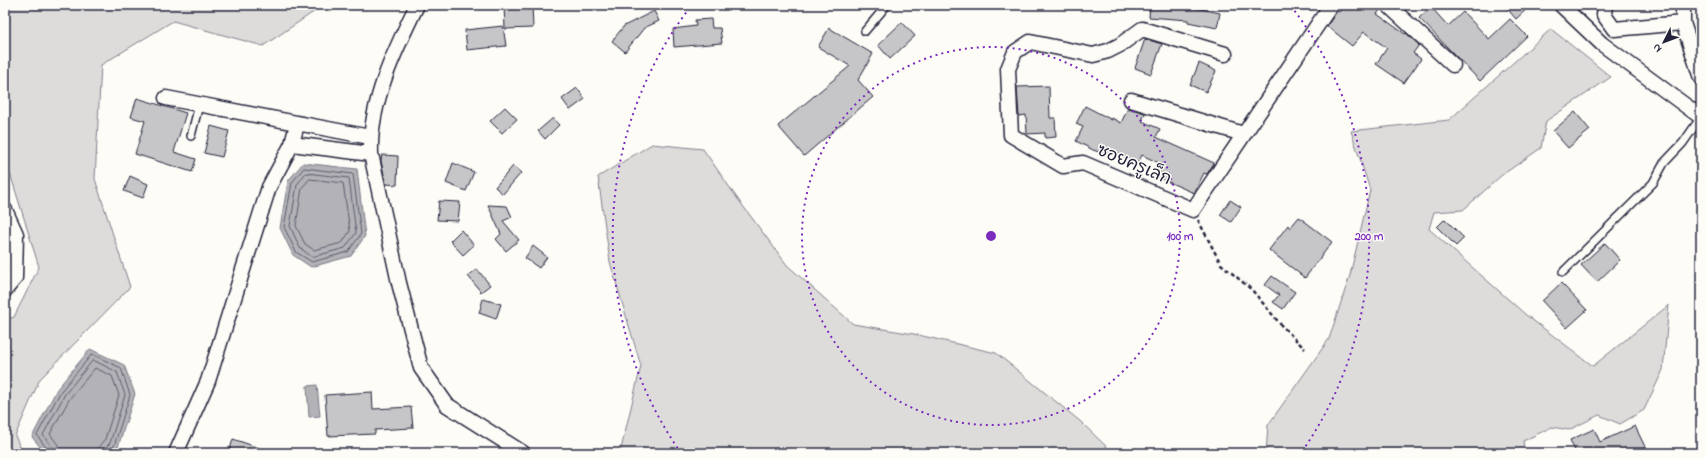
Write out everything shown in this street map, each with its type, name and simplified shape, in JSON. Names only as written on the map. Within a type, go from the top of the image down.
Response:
[{"type":"street","points":[[416,5],[388,65],[370,137],[371,154],[400,283],[421,368],[447,405],[523,453]]},
{"type":"street","points":[[1193,210],[1331,5]]},
{"type":"street","points":[[1388,5],[1453,65]]},
{"type":"street","points":[[1561,5],[1602,44],[1701,117]]},
{"type":"street","points":[[1605,5],[1604,15],[1614,29],[1683,23]]},
{"type":"street","points":[[1683,5],[1683,23],[1701,78]]},
{"type":"street","name":"ซอยครูเล็ก","points":[[1193,210],[1083,163],[1062,166],[1011,135],[1008,69],[1015,52],[1030,42],[1093,55],[1108,51],[1120,45],[1142,29],[1225,54]]},
{"type":"street","points":[[166,98],[370,137]]},
{"type":"street","points":[[1131,100],[1244,134]]},
{"type":"street","points":[[176,453],[208,381],[269,186],[292,144],[297,124]]},
{"type":"street","points":[[292,144],[371,154]]},
{"type":"street","points":[[5,210],[16,234],[15,278],[5,290]]},
{"type":"lane","points":[[865,31],[887,5]]},
{"type":"lane","points":[[191,136],[199,105]]},
{"type":"lane","points":[[1563,272],[1653,183],[1664,163],[1682,143],[1701,117]]},
{"type":"path","points":[[1193,210],[1221,264],[1252,290],[1281,325],[1305,349]]},
{"type":"shaded area","points":[[5,5],[324,5],[263,46],[173,21],[101,65],[95,179],[130,287],[40,379],[15,436],[23,453],[5,453],[5,320],[14,317],[39,267],[5,157]]},
{"type":"shaded area","points":[[1551,29],[1611,77],[1546,121],[1541,148],[1502,175],[1463,210],[1434,212],[1429,229],[1526,315],[1593,366],[1669,305],[1663,370],[1644,410],[1620,424],[1599,415],[1569,430],[1552,427],[1523,441],[1525,453],[1266,453],[1268,425],[1329,339],[1350,275],[1370,190],[1351,131],[1449,120]]},
{"type":"shaded area","points":[[652,144],[703,149],[737,198],[787,265],[853,324],[914,334],[996,353],[1081,422],[1113,453],[620,453],[641,366],[610,262],[598,177]]},
{"type":"water","points":[[303,163],[357,169],[365,236],[351,256],[311,267],[293,255],[280,228],[288,181]]},
{"type":"water","points":[[90,349],[124,365],[135,394],[117,450],[109,453],[45,453],[32,437],[57,389]]},
{"type":"water","points":[[317,385],[320,416],[309,417],[307,386]]},
{"type":"building","points":[[504,5],[532,5],[533,28],[505,29]]},
{"type":"building","points":[[1150,5],[1186,6],[1220,13],[1217,28],[1188,22],[1188,20],[1149,17]]},
{"type":"building","points":[[1346,5],[1380,5],[1381,9],[1377,14],[1405,34],[1406,33],[1419,45],[1413,53],[1421,59],[1404,83],[1376,64],[1387,48],[1364,32],[1352,46],[1327,26],[1337,11],[1339,12]]},
{"type":"building","points":[[1504,5],[1531,5],[1516,19]]},
{"type":"building","points":[[1431,7],[1448,26],[1463,12],[1489,39],[1510,19],[1527,36],[1480,81],[1419,18]]},
{"type":"building","points":[[654,11],[659,21],[644,28],[625,52],[612,41],[624,26]]},
{"type":"building","points":[[711,19],[712,28],[720,28],[722,43],[674,47],[673,29],[696,26],[695,20]]},
{"type":"building","points":[[902,22],[915,36],[890,59],[878,45]]},
{"type":"building","points":[[503,26],[506,46],[467,50],[465,30]]},
{"type":"building","points":[[829,28],[873,54],[858,80],[873,97],[804,156],[778,126],[850,66],[818,47]]},
{"type":"building","points":[[1145,39],[1162,44],[1151,74],[1135,68]]},
{"type":"building","points":[[1199,63],[1216,71],[1206,92],[1190,85]]},
{"type":"building","points":[[1049,86],[1050,118],[1055,118],[1056,137],[1045,138],[1045,133],[1027,134],[1026,115],[1019,116],[1017,87]]},
{"type":"building","points":[[577,88],[585,99],[570,110],[562,99]]},
{"type":"building","points":[[137,98],[186,113],[174,152],[196,159],[192,172],[135,154],[145,121],[131,117]]},
{"type":"building","points":[[1085,106],[1121,123],[1128,108],[1145,113],[1142,121],[1160,129],[1156,137],[1214,163],[1207,174],[1204,173],[1194,193],[1157,177],[1163,165],[1142,155],[1138,163],[1110,150],[1108,155],[1093,150],[1076,141],[1083,127],[1076,124]]},
{"type":"building","points":[[505,107],[517,119],[502,133],[490,121]]},
{"type":"building","points":[[1575,112],[1590,130],[1568,148],[1553,131]]},
{"type":"building","points":[[553,118],[559,125],[545,139],[538,131]]},
{"type":"building","points":[[211,126],[229,131],[222,157],[204,153]]},
{"type":"building","points":[[382,155],[398,156],[397,185],[386,184],[381,161]]},
{"type":"building","points":[[453,163],[474,172],[466,191],[446,183]]},
{"type":"building","points":[[513,166],[521,173],[503,194],[495,187]]},
{"type":"building","points":[[130,176],[148,184],[143,198],[124,191]]},
{"type":"building","points":[[1230,200],[1241,207],[1231,222],[1220,215]]},
{"type":"building","points":[[439,201],[460,202],[458,221],[437,220]]},
{"type":"building","points":[[488,205],[507,206],[512,217],[503,221],[519,240],[506,251],[496,239],[501,234]]},
{"type":"building","points":[[1299,217],[1332,242],[1305,278],[1269,250],[1288,225],[1290,228]]},
{"type":"building","points":[[1445,219],[1464,238],[1456,246],[1437,227]]},
{"type":"building","points":[[461,230],[474,245],[463,255],[450,241]]},
{"type":"building","points":[[1605,243],[1620,260],[1597,282],[1581,265]]},
{"type":"building","points":[[533,246],[547,257],[539,268],[525,258]]},
{"type":"building","points":[[477,269],[490,285],[481,292],[468,276]]},
{"type":"building","points":[[1272,276],[1295,292],[1283,309],[1273,302],[1279,295],[1265,285]]},
{"type":"building","points":[[1561,283],[1587,310],[1567,328],[1542,301]]},
{"type":"building","points":[[483,299],[501,304],[496,319],[479,313]]},
{"type":"building","points":[[372,392],[373,409],[411,407],[413,428],[375,430],[375,434],[328,436],[325,395]]},
{"type":"building","points":[[1635,426],[1648,453],[1576,453],[1570,440],[1594,429],[1600,442]]},
{"type":"building","points":[[233,439],[268,451],[268,453],[229,453]]}]
